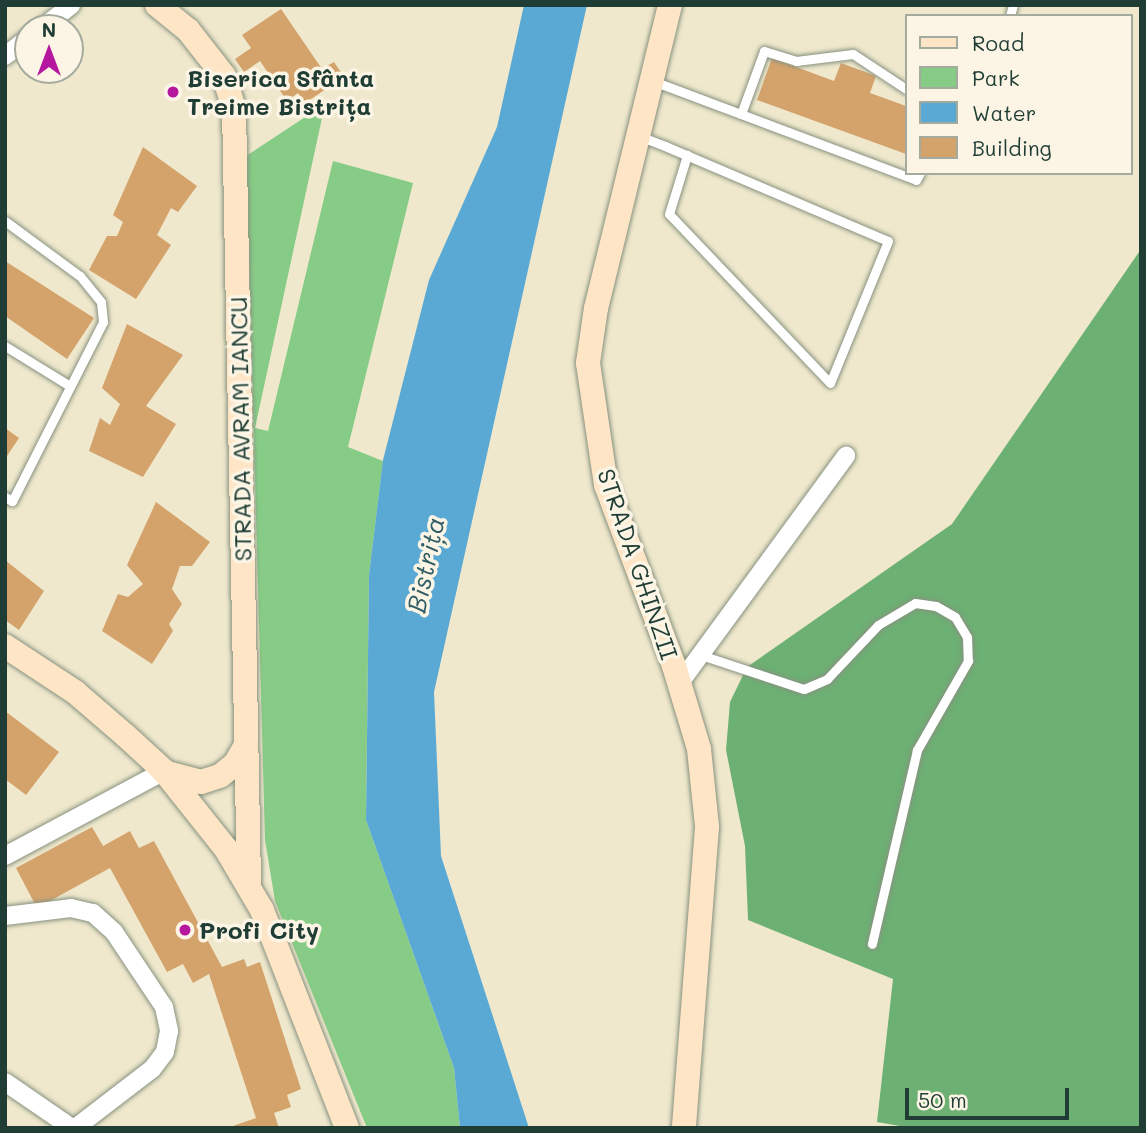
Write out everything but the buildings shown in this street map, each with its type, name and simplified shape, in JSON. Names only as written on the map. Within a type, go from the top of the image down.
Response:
[{"type":"street","name":"STRADA AVRAM IANCU","points":[[157,5],[188,30],[224,75],[234,108],[249,882]]},
{"type":"street","name":"STRADA GHINZII","points":[[670,5],[596,308],[588,363],[589,387],[606,485],[679,684],[699,749],[707,827],[684,1128]]},
{"type":"street","points":[[679,684],[846,456]]},
{"type":"street","points":[[5,646],[75,692],[164,771],[249,882],[347,1128]]},
{"type":"street","points":[[5,856],[164,771],[201,782],[220,776],[235,764],[245,747]]},
{"type":"street","points":[[5,916],[71,908],[93,913],[114,932],[164,1007],[169,1031],[166,1052],[152,1069],[73,1128],[5,1082]]},
{"type":"lane","points":[[741,114],[764,51],[796,61],[853,54],[904,88]]},
{"type":"lane","points":[[651,80],[916,180],[919,175]]},
{"type":"lane","points":[[638,136],[687,155],[888,241],[830,383],[669,214],[687,155]]},
{"type":"lane","points":[[5,221],[80,276],[101,302],[103,322],[12,501],[5,497]]},
{"type":"lane","points":[[5,346],[70,386]]},
{"type":"lane","points":[[701,655],[804,689],[827,679],[878,625],[915,603],[936,606],[955,617],[967,637],[968,660],[918,750],[872,944]]},
{"type":"green space","points":[[325,104],[255,428],[268,431],[333,161],[413,183],[348,447],[383,461],[369,575],[366,820],[454,1068],[460,1128],[367,1128],[275,901],[265,840],[246,156]]},
{"type":"green space","points":[[1141,249],[1141,1128],[911,1128],[877,1122],[893,979],[748,920],[745,846],[726,750],[730,702],[747,667],[952,524]]},
{"type":"water","name":"Bistrița","points":[[524,5],[587,5],[434,692],[441,856],[529,1128],[460,1128],[454,1068],[366,820],[369,575],[383,460],[429,280],[497,127]]},
{"type":"place","name":"Biserica Sfânta Treime Bistrița","points":[[173,92]]},
{"type":"place","name":"Profi City","points":[[185,930]]}]
